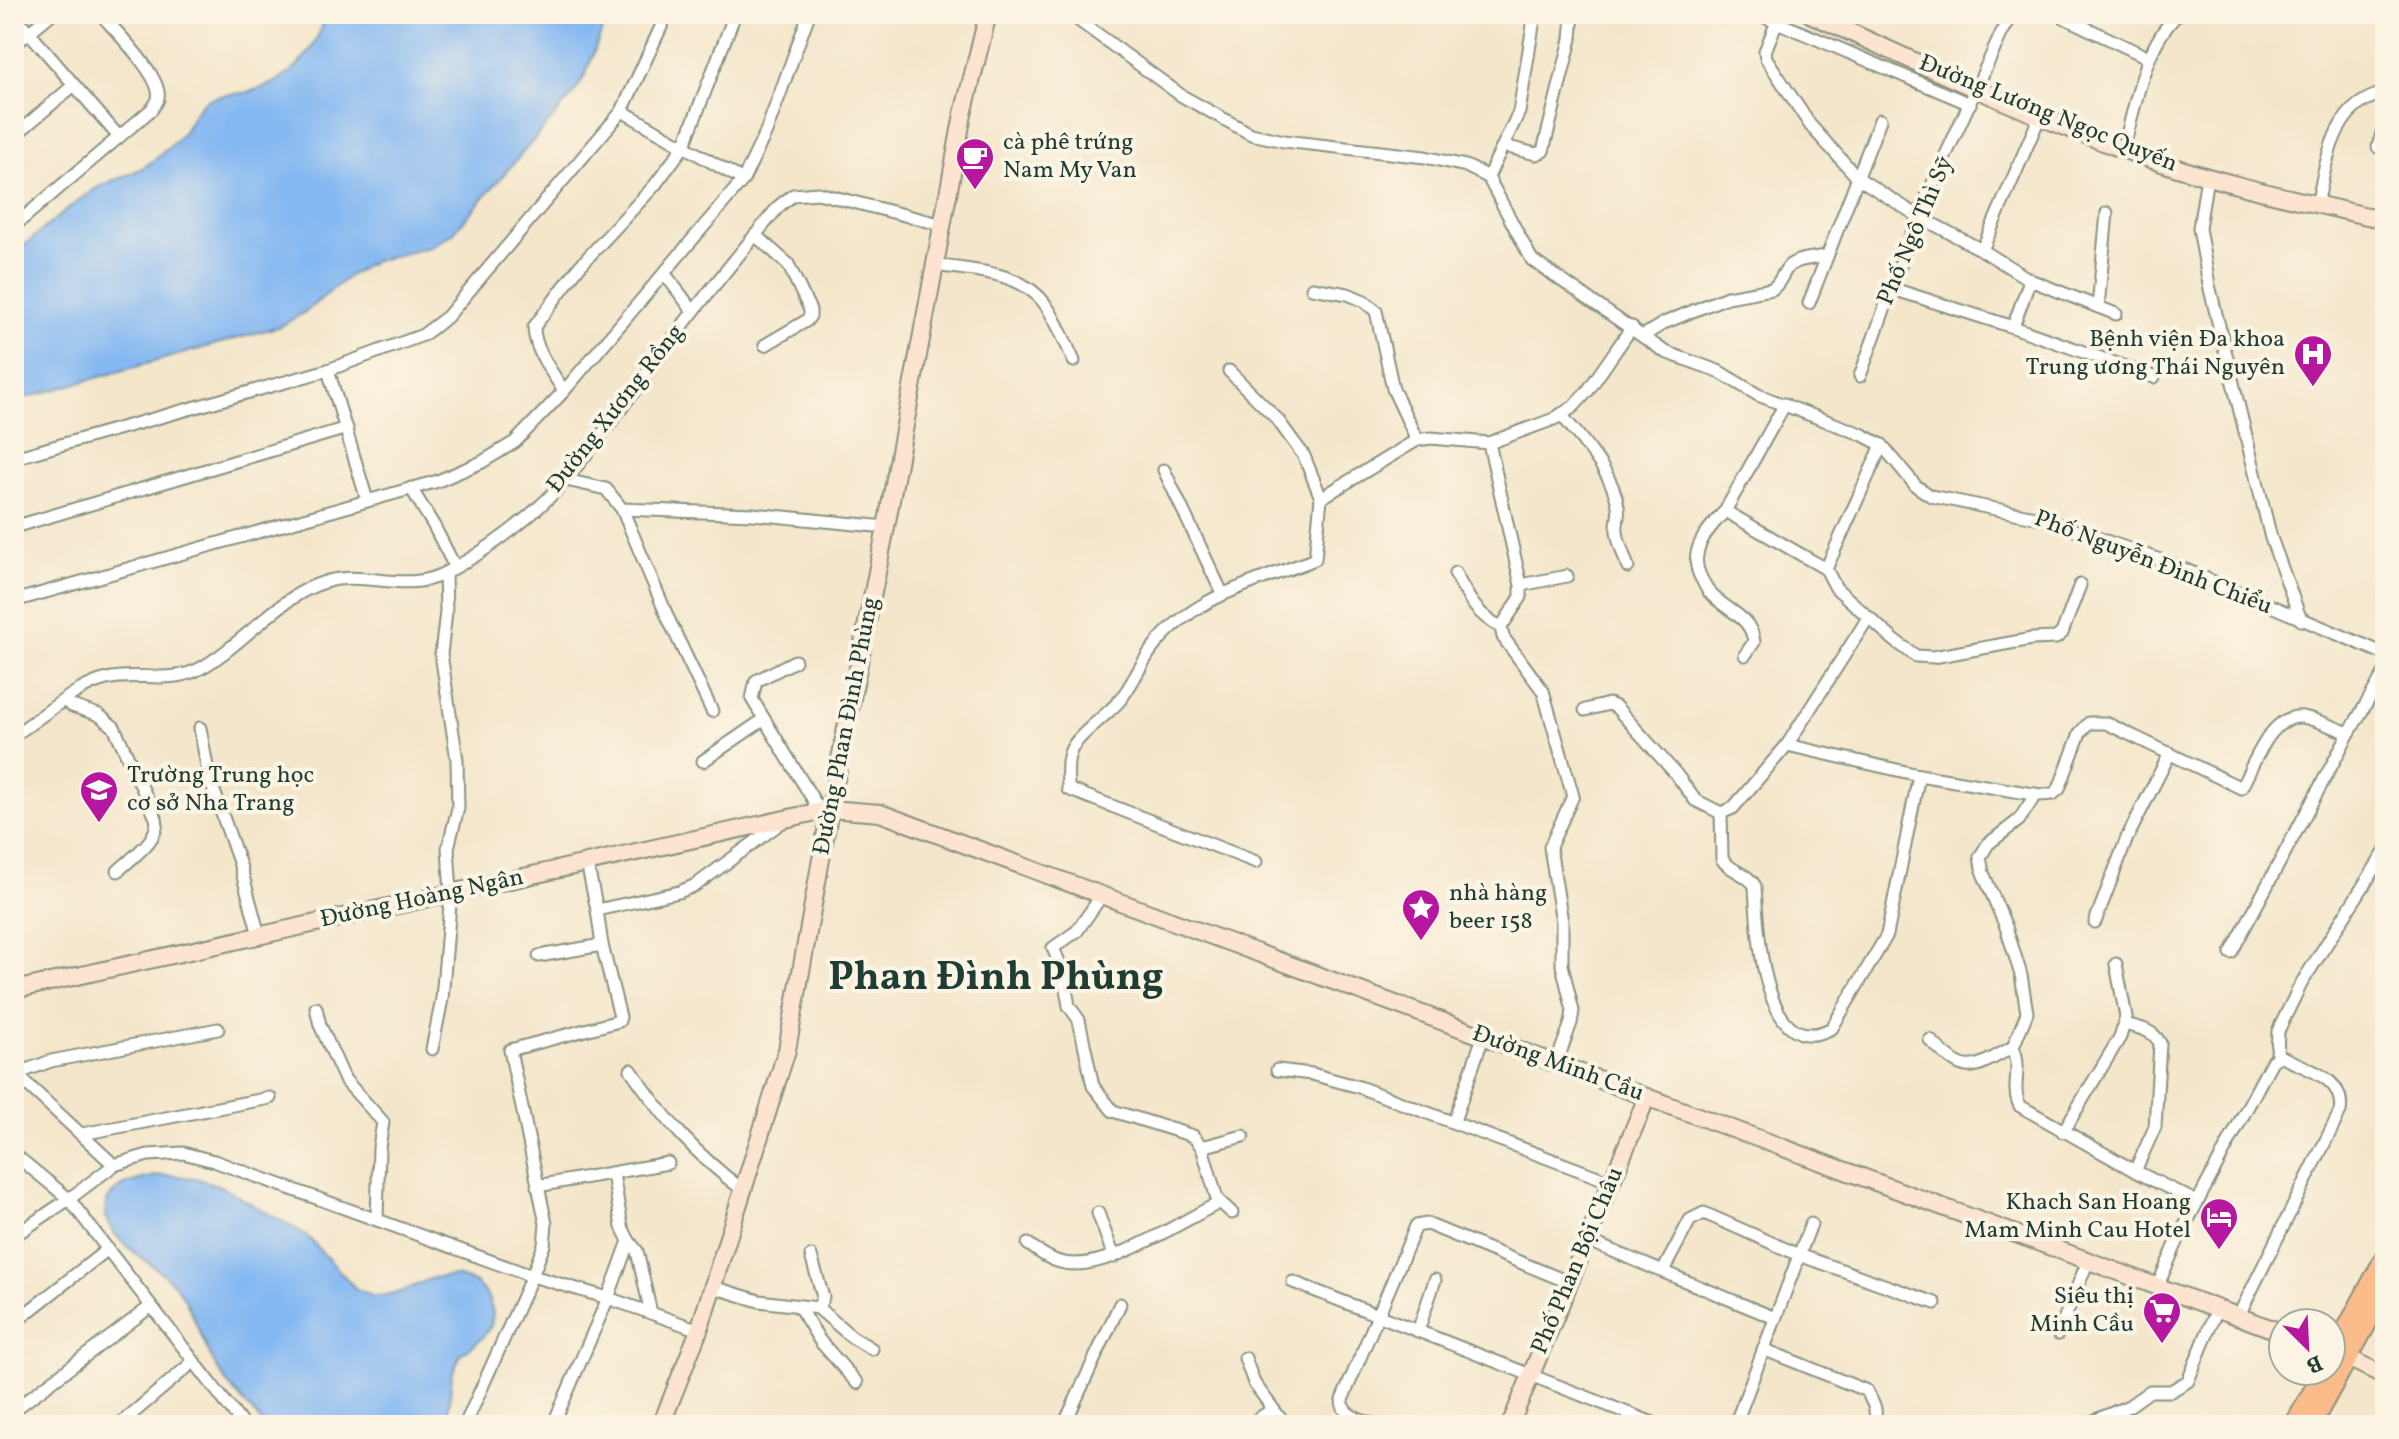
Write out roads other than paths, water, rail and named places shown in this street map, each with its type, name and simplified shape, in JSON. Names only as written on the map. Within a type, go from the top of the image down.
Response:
[{"type":"main road","points":[[2347,1333],[2385,1257]]},
{"type":"main road","points":[[2347,1341],[2385,1291]]},
{"type":"main road","points":[[2294,1425],[2315,1387]]},
{"type":"main road","points":[[2311,1425],[2325,1387]]},
{"type":"street","points":[[14,45],[51,14]]},
{"type":"street","points":[[14,226],[152,109],[158,98],[158,88],[152,75],[101,14]]},
{"type":"street","points":[[14,458],[328,370],[423,335],[447,317],[622,111],[667,14]]},
{"type":"street","points":[[564,391],[546,362],[534,327],[579,267],[655,185],[684,146],[735,14]]},
{"type":"street","points":[[14,601],[438,481],[515,442],[564,391],[743,180],[766,132],[809,14]]},
{"type":"street","name":"Đường Phan Đình Phùng","points":[[661,1425],[699,1330],[787,1050],[825,810],[886,527],[963,114],[988,14]]},
{"type":"street","points":[[1070,14],[1182,96],[1251,134],[1284,141],[1425,157],[1466,166],[1488,177],[1519,112],[1534,19],[1538,14]]},
{"type":"street","points":[[1504,146],[1536,154],[1543,151],[1571,39],[1573,14]]},
{"type":"street","points":[[1758,14],[1778,18],[1970,104]]},
{"type":"street","name":"Đường Lương Ngọc Quyến","points":[[1810,14],[2123,150],[2207,177],[2385,220]]},
{"type":"street","name":"Phố Ngô Thì Sỹ","points":[[1860,376],[1918,216],[2013,14]]},
{"type":"street","points":[[2057,14],[2149,58]]},
{"type":"street","points":[[14,15],[119,137]]},
{"type":"street","points":[[2123,150],[2149,58],[2174,16]]},
{"type":"street","points":[[1778,18],[1765,51],[1766,58],[1810,125],[1858,178],[2030,280],[2116,314]]},
{"type":"street","points":[[14,136],[74,85]]},
{"type":"street","points":[[2317,205],[2339,125],[2356,107],[2375,95],[2385,93]]},
{"type":"street","points":[[622,111],[743,180]]},
{"type":"street","points":[[1982,250],[2040,116]]},
{"type":"street","points":[[1809,303],[1880,120]]},
{"type":"street","points":[[2378,147],[2385,123]]},
{"type":"street","name":"Phố Nguyễn Đình Chiểu","points":[[1488,177],[1532,260],[1665,352],[1718,371],[1758,395],[1882,445],[1916,486],[1931,496],[2040,518],[2169,563],[2385,654]]},
{"type":"street","points":[[2207,177],[2199,228],[2209,285],[2271,538],[2301,620]]},
{"type":"street","name":"Đường Xương Rồng","points":[[14,735],[102,680],[117,676],[169,678],[199,669],[242,641],[301,593],[323,582],[362,579],[413,583],[450,570],[522,521],[566,480],[693,311],[779,206],[793,195],[818,193],[943,225]]},
{"type":"street","points":[[2098,307],[2107,213]]},
{"type":"street","points":[[755,235],[783,257],[810,310],[806,321],[765,345]]},
{"type":"street","points":[[1643,336],[1664,323],[1727,297],[1772,289],[1794,262],[1827,256]]},
{"type":"street","points":[[935,265],[1004,276],[1022,283],[1048,308],[1074,361]]},
{"type":"street","points":[[665,274],[693,311]]},
{"type":"street","points":[[2013,327],[2030,280]]},
{"type":"street","points":[[1312,288],[1348,294],[1376,311],[1393,389],[1417,440]]},
{"type":"street","points":[[1890,288],[2154,377]]},
{"type":"street","points":[[1321,498],[1417,440],[1431,438],[1489,443],[1561,414],[1573,407],[1587,392],[1632,327]]},
{"type":"street","points":[[328,370],[367,500]]},
{"type":"street","points":[[1229,371],[1277,419],[1304,456],[1321,498],[1315,559],[1222,593],[1179,621],[1152,648],[1135,680],[1119,701],[1076,740],[1069,754],[1068,789],[1256,862]]},
{"type":"street","points":[[1745,655],[1754,642],[1753,633],[1743,618],[1708,591],[1694,561],[1695,554],[1708,529],[1725,511],[1785,404]]},
{"type":"street","points":[[1561,414],[1597,462],[1612,488],[1618,505],[1618,542],[1628,567]]},
{"type":"street","points":[[14,527],[347,428]]},
{"type":"street","points":[[1489,443],[1521,585],[1521,597],[1501,627],[1503,637],[1543,691],[1573,796],[1550,847],[1562,922],[1562,965],[1573,1011],[1556,1064]]},
{"type":"street","points":[[1826,569],[1882,445]]},
{"type":"street","points":[[1164,470],[1222,593]]},
{"type":"street","points":[[566,480],[606,489],[622,509],[712,711]]},
{"type":"street","points":[[411,488],[434,526],[450,570],[441,654],[458,775],[458,808],[448,860],[451,893],[442,999],[432,1049]]},
{"type":"street","points":[[622,509],[753,514],[886,527]]},
{"type":"street","points":[[1725,511],[1826,569],[1836,588],[1916,656],[1933,657],[2032,639],[2056,638],[2062,633],[2080,585]]},
{"type":"street","points":[[1455,573],[1473,606],[1486,619],[1501,627]]},
{"type":"street","points":[[1521,585],[1567,576]]},
{"type":"street","points":[[1585,710],[1609,704],[1616,707],[1695,800],[1721,813],[1733,808],[1787,745],[1868,618]]},
{"type":"street","points":[[795,661],[756,681],[752,699],[825,810]]},
{"type":"street","points":[[2231,953],[2385,672]]},
{"type":"street","points":[[65,701],[99,715],[114,727],[156,818],[157,830],[152,837],[118,871]]},
{"type":"street","points":[[1787,745],[1919,775],[2053,794],[2059,789],[2080,733],[2089,723],[2106,723],[2241,788],[2274,726],[2288,718],[2303,717],[2349,733]]},
{"type":"street","points":[[703,761],[763,720]]},
{"type":"street","points":[[200,728],[209,777],[240,865],[259,935]]},
{"type":"street","points":[[2095,922],[2127,838],[2170,753]]},
{"type":"street","points":[[1721,813],[1722,859],[1752,880],[1755,886],[1766,986],[1787,1024],[1800,1031],[1823,1033],[1832,1028],[1887,935],[1919,775]]},
{"type":"street","points":[[1930,1040],[1950,1060],[1974,1068],[2013,1047],[2027,1013],[2021,975],[2006,927],[1983,873],[1980,857],[1988,844],[2019,820],[2036,794]]},
{"type":"street","name":"Đường Hoàng Ngân","points":[[14,990],[825,810]]},
{"type":"street","name":"Đường Minh Cầu","points":[[825,810],[880,813],[2267,1327]]},
{"type":"street","points":[[597,910],[679,892],[696,885],[782,821]]},
{"type":"street","points":[[2157,1287],[2197,1202],[2272,1061],[2277,1057],[2278,1031],[2301,984],[2385,852]]},
{"type":"street","points":[[465,1425],[532,1276],[546,1235],[510,1050],[619,1021],[620,1017],[602,945],[587,863]]},
{"type":"street","points":[[1102,895],[1077,931],[1053,948],[1063,971],[1069,1006],[1079,1020],[1093,1086],[1113,1111],[1186,1132],[1202,1147],[1219,1203],[1232,1213]]},
{"type":"street","points":[[539,956],[602,945]]},
{"type":"street","points":[[2063,1132],[2120,1037],[2124,1024],[2124,999],[2116,964]]},
{"type":"street","points":[[316,1008],[320,1025],[345,1080],[383,1122],[379,1148],[377,1220]]},
{"type":"street","points":[[2124,1024],[2155,1034],[2160,1043],[2155,1127],[2135,1171]]},
{"type":"street","points":[[114,1165],[15,1073],[51,1061],[218,1029]]},
{"type":"street","points":[[1454,1121],[1483,1037]]},
{"type":"street","points":[[2013,1047],[2019,1063],[2015,1091],[2020,1106],[2197,1202]]},
{"type":"street","points":[[2238,1317],[2340,1112],[2342,1100],[2335,1084],[2277,1057]]},
{"type":"street","points":[[631,1070],[681,1138],[744,1191]]},
{"type":"street","points":[[1277,1070],[1312,1074],[1347,1083],[1611,1182]]},
{"type":"street","name":"Phố Phan Bội Châu","points":[[1510,1425],[1647,1097]]},
{"type":"street","points":[[82,1134],[270,1098]]},
{"type":"street","points":[[1202,1147],[1243,1136]]},
{"type":"street","points":[[14,1236],[114,1165],[148,1155],[183,1153],[214,1161],[532,1276],[608,1298],[699,1330]]},
{"type":"street","points":[[14,1154],[69,1199],[240,1421],[226,1425]]},
{"type":"street","points":[[537,1186],[668,1163]]},
{"type":"street","points":[[613,1174],[622,1227],[637,1251],[651,1313]]},
{"type":"street","points":[[1028,1244],[1062,1263],[1086,1263],[1114,1257],[1219,1203]]},
{"type":"street","points":[[1098,1213],[1114,1257]]},
{"type":"street","points":[[1663,1271],[1690,1220],[1699,1214],[1799,1255],[1935,1303]]},
{"type":"street","points":[[1376,1425],[1350,1415],[1344,1410],[1342,1400],[1413,1229],[1424,1223],[1568,1282]]},
{"type":"street","points":[[1735,1425],[1811,1224]]},
{"type":"street","points":[[1586,1240],[1775,1318]]},
{"type":"street","points":[[553,1425],[629,1241]]},
{"type":"street","points":[[19,1319],[108,1249]]},
{"type":"street","points":[[811,1256],[823,1297],[818,1308]]},
{"type":"street","points":[[2058,1334],[2088,1261]]},
{"type":"street","points":[[1418,1331],[1435,1280]]},
{"type":"street","points":[[1293,1282],[1658,1425]]},
{"type":"street","points":[[713,1287],[759,1301],[818,1308],[852,1337],[872,1349]]},
{"type":"street","points":[[1064,1425],[1120,1304]]},
{"type":"street","points":[[14,1410],[150,1307]]},
{"type":"street","points":[[800,1308],[820,1341],[857,1383]]},
{"type":"street","points":[[2084,1425],[2129,1406],[2150,1391],[2180,1388],[2188,1381],[2217,1309]]},
{"type":"street","points":[[1763,1349],[1867,1391],[1875,1408],[1876,1425]]},
{"type":"street","points":[[1245,1358],[1254,1383],[1285,1425]]},
{"type":"street","points":[[2347,1360],[2385,1376]]},
{"type":"street","points":[[119,1425],[193,1362]]},
{"type":"street","points":[[1249,1425],[1273,1409]]},
{"type":"water","points":[[326,14],[608,14],[585,76],[571,97],[453,233],[430,247],[374,261],[281,326],[14,401],[14,254],[95,189],[148,164],[179,137],[207,100],[258,89],[285,76],[314,43]]},
{"type":"water","points":[[164,1175],[195,1178],[220,1186],[306,1235],[356,1289],[374,1297],[401,1292],[432,1278],[456,1276],[476,1283],[487,1295],[493,1312],[491,1326],[480,1340],[461,1354],[452,1374],[447,1425],[264,1425],[217,1368],[175,1285],[116,1236],[106,1216],[106,1205],[116,1190],[135,1181]]},
{"type":"place","name":"cà phê trứng Nam My Van","points":[[975,191]]},
{"type":"place","name":"Bệnh viện Đa khoa Trung ương Thái Nguyên","points":[[2313,388]]},
{"type":"place","name":"Trường Trung học cơ sở Nha Trang","points":[[99,824]]},
{"type":"place","name":"nhà hàng beer 158","points":[[1421,942]]},
{"type":"place","name":"Khach San Hoang Mam Minh Cau Hotel","points":[[2219,1251]]},
{"type":"place","name":"Siêu thị Minh Cầu","points":[[2162,1345]]},
{"type":"district","name":"Phan Đình Phùng","points":[[996,979]]}]
